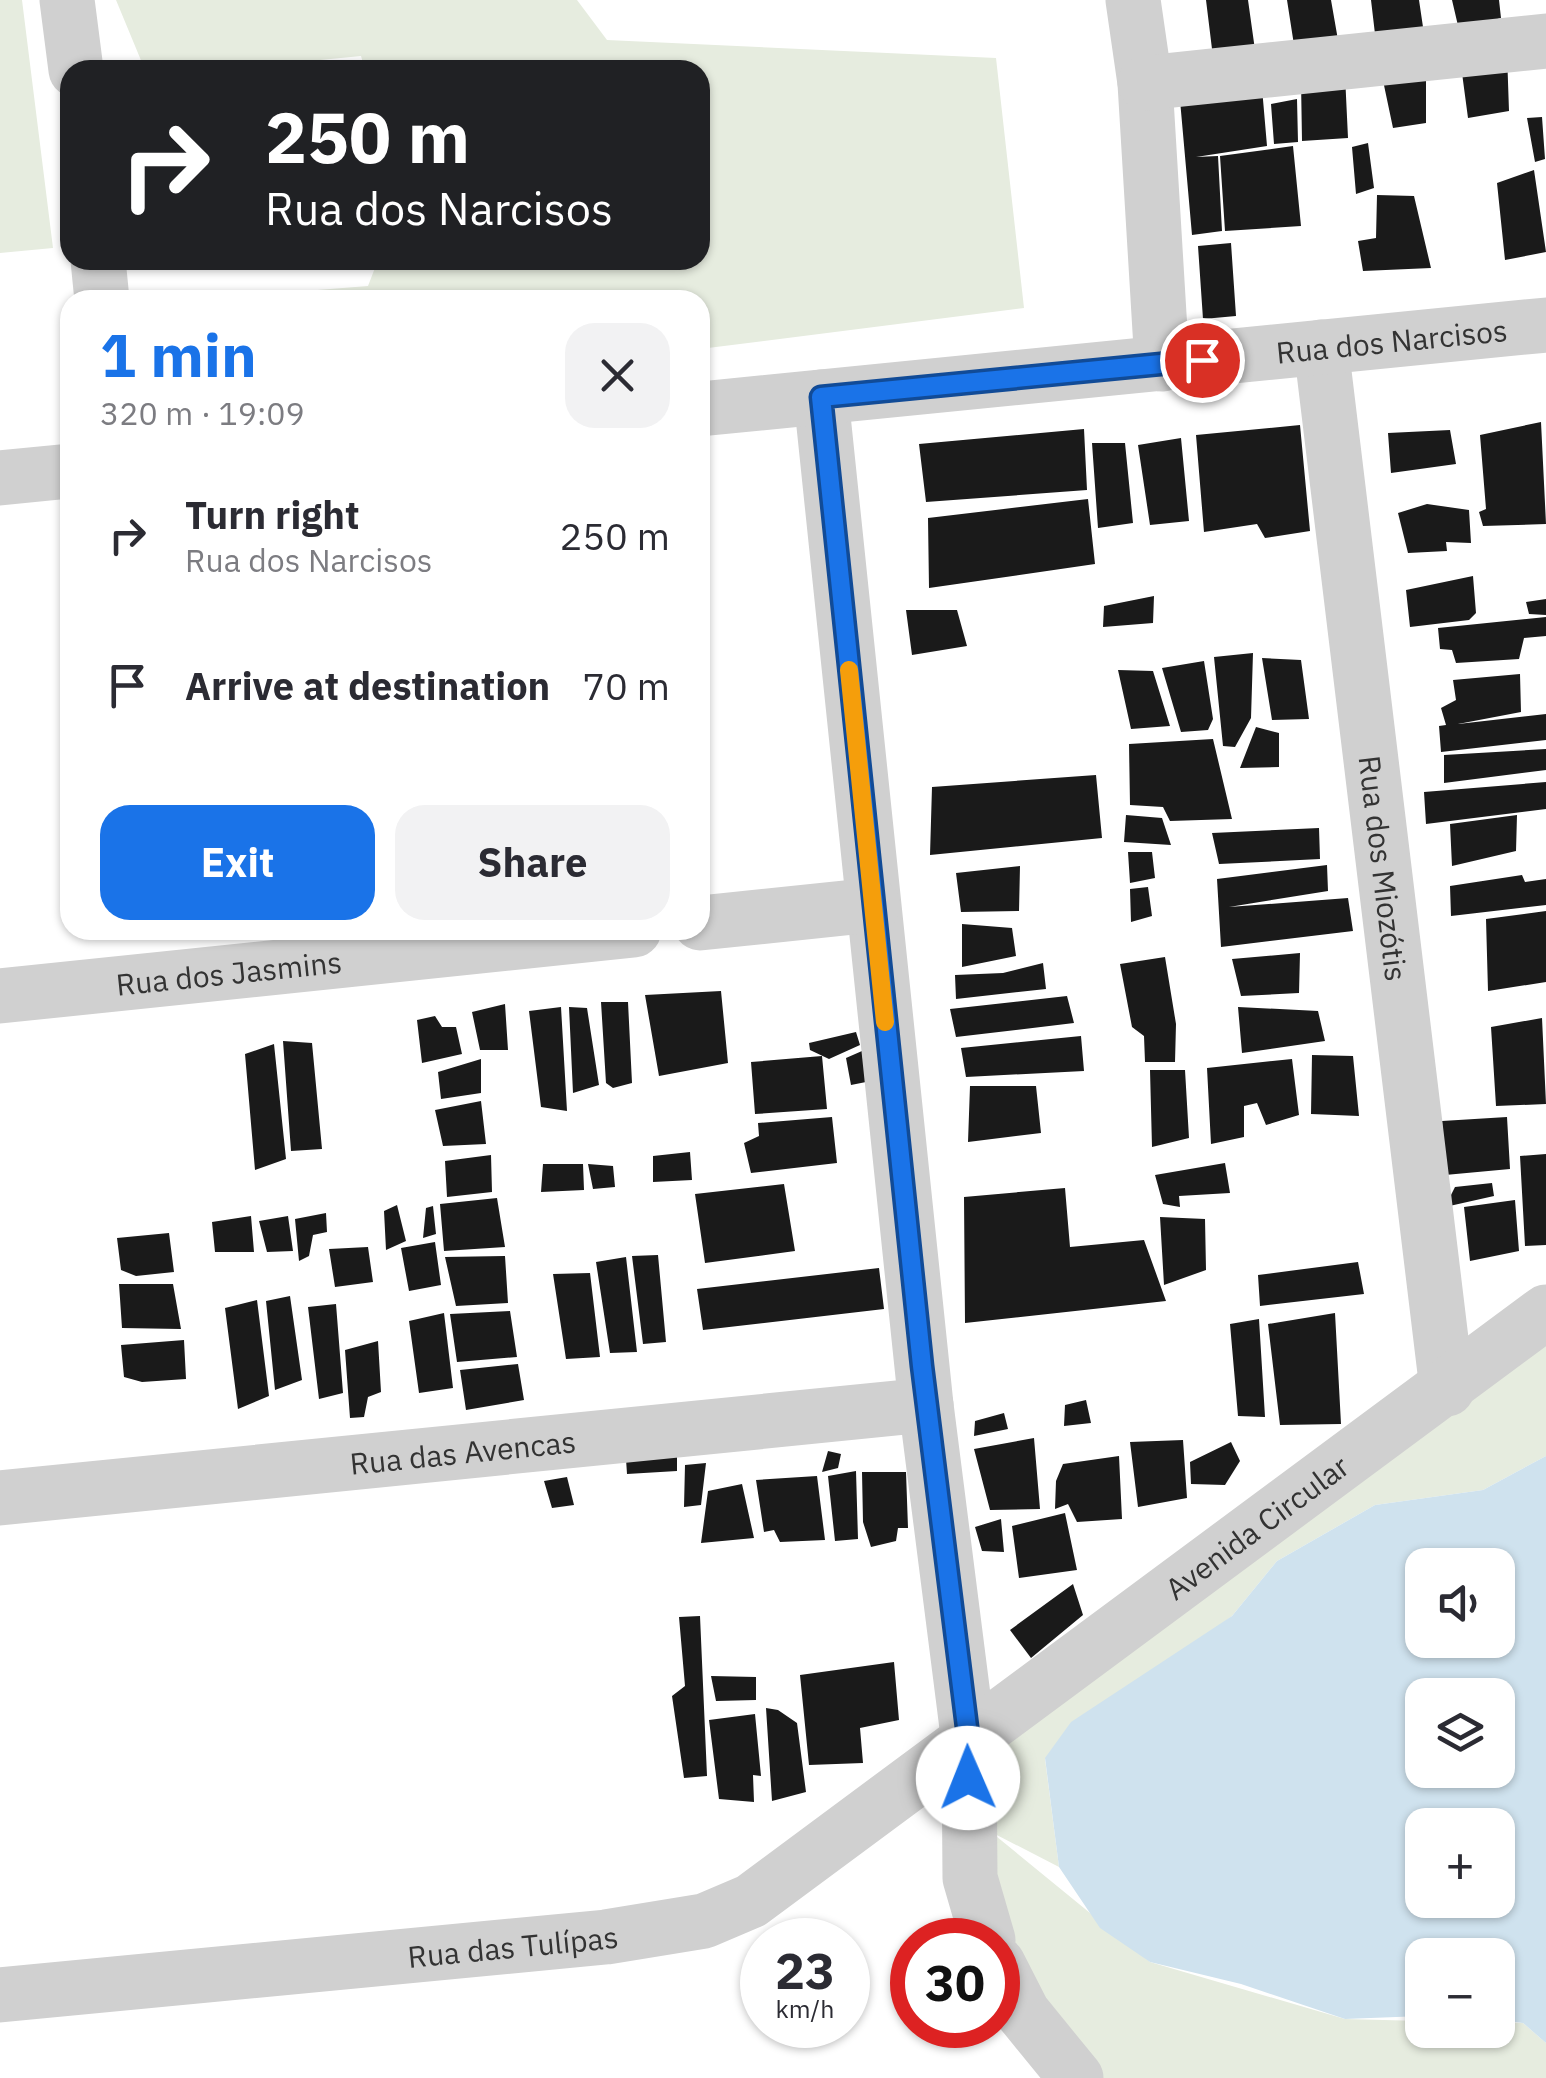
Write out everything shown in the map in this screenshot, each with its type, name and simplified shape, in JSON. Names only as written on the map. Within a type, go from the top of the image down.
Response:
[{"type":"street","points":[[67,0],[75,60]]},
{"type":"street","points":[[1133,0],[1145,83],[1162,364]]},
{"type":"street","points":[[1145,83],[1546,42]]},
{"type":"street","name":"Rua dos Narcisos","points":[[710,408],[1546,325]]},
{"type":"street","name":"Rua dos Miozótis","points":[[1321,348],[1447,1390]]},
{"type":"street","points":[[821,397],[926,1404],[969,1743],[970,1878],[982,1918]]},
{"type":"street","points":[[0,478],[60,472]]},
{"type":"street","points":[[710,922],[873,905]]},
{"type":"street","name":"Rua dos Jasmins","points":[[0,996],[538,940]]},
{"type":"street","name":"Avenida Circular","points":[[969,1743],[1447,1390],[1546,1312]]},
{"type":"street","name":"Rua das Avencas","points":[[0,1498],[926,1404]]},
{"type":"street","name":"Rua das Tulípas","points":[[0,1996],[606,1936],[704,1920],[751,1901],[969,1743]]},
{"type":"street","points":[[1020,2007],[1076,2078]]},
{"type":"shaded area","points":[[0,0],[22,0],[53,248],[0,253]]},
{"type":"shaded area","points":[[116,0],[577,0],[607,40],[996,58],[1024,308],[710,348],[710,290],[317,290],[368,286],[374,270],[710,270],[710,60],[362,60],[361,56],[321,60],[141,60]]},
{"type":"shaded area","points":[[1546,1314],[1546,1456],[1483,1490],[1375,1505],[1277,1561],[1232,1616],[1045,1759],[1059,1867],[991,1832],[1150,1962],[1345,2019],[1405,2021],[1405,2048],[1515,2048],[1515,2023],[1523,2023],[1546,2043],[1546,2078],[1085,2078],[1043,2037],[1020,1969],[1020,1918],[1003,1918],[967,1813],[986,1827],[1003,1729]]},
{"type":"water","points":[[1546,1456],[1546,2043],[1523,2023],[1515,2022],[1515,1938],[1405,1938],[1405,2017],[1345,2019],[1241,1984],[1150,1962],[1100,1928],[1059,1867],[1045,1758],[1071,1722],[1232,1616],[1277,1561],[1375,1505],[1483,1490]]},
{"type":"building","points":[[1206,0],[1248,0],[1255,50],[1212,49]]},
{"type":"building","points":[[1287,0],[1331,0],[1338,40],[1294,45]]},
{"type":"building","points":[[1371,0],[1419,0],[1423,27],[1375,34]]},
{"type":"building","points":[[1452,0],[1499,0],[1501,18],[1459,30]]},
{"type":"building","points":[[1507,53],[1509,111],[1468,118],[1460,58]]},
{"type":"building","points":[[1426,70],[1426,123],[1393,128],[1381,71]]},
{"type":"building","points":[[1345,75],[1348,138],[1302,141],[1301,81]]},
{"type":"building","points":[[1262,88],[1267,146],[1196,157],[1218,156],[1222,231],[1192,235],[1180,100]]},
{"type":"building","points":[[1297,99],[1298,142],[1274,144],[1271,104]]},
{"type":"building","points":[[1542,117],[1545,159],[1535,162],[1527,118]]},
{"type":"building","points":[[1368,143],[1374,188],[1356,194],[1352,147]]},
{"type":"building","points":[[1293,146],[1301,226],[1225,231],[1220,156]]},
{"type":"building","points":[[1534,170],[1546,252],[1505,260],[1497,183]]},
{"type":"building","points":[[1377,195],[1414,196],[1431,268],[1363,271],[1358,241],[1376,238]]},
{"type":"building","points":[[1231,243],[1236,316],[1203,319],[1198,246]]},
{"type":"building","points":[[1541,422],[1546,524],[1483,526],[1479,512],[1486,509],[1480,435]]},
{"type":"building","points":[[1300,425],[1310,531],[1265,538],[1257,524],[1204,532],[1196,435]]},
{"type":"building","points":[[1084,429],[1087,490],[926,502],[919,444]]},
{"type":"building","points":[[1450,430],[1456,464],[1391,473],[1388,433]]},
{"type":"building","points":[[1181,438],[1189,521],[1150,525],[1138,445]]},
{"type":"building","points":[[1092,443],[1125,443],[1133,523],[1098,528]]},
{"type":"building","points":[[1088,499],[1095,564],[929,588],[928,518]]},
{"type":"building","points":[[1427,504],[1469,510],[1471,543],[1446,542],[1447,551],[1408,553],[1398,513]]},
{"type":"building","points":[[1473,576],[1476,613],[1469,620],[1410,627],[1406,590]]},
{"type":"building","points":[[1154,596],[1153,623],[1103,627],[1104,606]]},
{"type":"building","points":[[1546,599],[1546,615],[1529,614],[1526,602]]},
{"type":"building","points":[[906,610],[957,610],[967,646],[912,655]]},
{"type":"building","points":[[1546,617],[1546,636],[1524,638],[1519,659],[1456,663],[1452,650],[1440,649],[1438,628]]},
{"type":"building","points":[[1253,653],[1251,718],[1235,747],[1223,746],[1214,657]]},
{"type":"building","points":[[1262,658],[1301,660],[1309,719],[1272,720]]},
{"type":"building","points":[[1204,661],[1213,719],[1208,730],[1181,732],[1162,668]]},
{"type":"building","points":[[1118,670],[1153,671],[1170,726],[1131,729]]},
{"type":"building","points":[[1520,674],[1521,712],[1458,724],[1546,714],[1546,740],[1441,752],[1439,726],[1446,725],[1441,708],[1456,700],[1453,680]]},
{"type":"building","points":[[1256,727],[1279,733],[1279,767],[1240,768]]},
{"type":"building","points":[[1213,739],[1232,819],[1170,821],[1163,807],[1130,805],[1129,744]]},
{"type":"building","points":[[1546,749],[1546,770],[1444,783],[1444,755]]},
{"type":"building","points":[[1096,775],[1102,838],[930,855],[932,787]]},
{"type":"building","points":[[1546,782],[1546,809],[1426,824],[1424,792]]},
{"type":"building","points":[[1126,815],[1162,818],[1171,845],[1124,842]]},
{"type":"building","points":[[1517,815],[1516,851],[1452,866],[1450,824]]},
{"type":"building","points":[[1319,828],[1320,859],[1219,864],[1212,833]]},
{"type":"building","points":[[1128,852],[1152,852],[1155,878],[1130,883]]},
{"type":"building","points":[[1327,865],[1328,891],[1229,907],[1348,898],[1353,931],[1221,947],[1217,879]]},
{"type":"building","points":[[1020,866],[1019,911],[961,912],[956,873]]},
{"type":"building","points":[[1522,875],[1525,882],[1546,879],[1546,905],[1451,916],[1450,886]]},
{"type":"building","points":[[1148,887],[1152,916],[1131,922],[1130,889]]},
{"type":"building","points":[[1546,911],[1546,982],[1488,991],[1486,919]]},
{"type":"building","points":[[962,924],[1012,928],[1016,956],[962,967]]},
{"type":"building","points":[[1300,953],[1299,993],[1241,996],[1232,959]]},
{"type":"building","points":[[1165,957],[1176,1024],[1175,1062],[1145,1062],[1144,1036],[1132,1027],[1120,964]]},
{"type":"building","points":[[1043,963],[1046,989],[956,999],[955,975],[1003,973]]},
{"type":"building","points":[[721,991],[728,1063],[659,1076],[645,995]]},
{"type":"building","points":[[1067,996],[1074,1023],[956,1037],[950,1009]]},
{"type":"building","points":[[601,1002],[628,1002],[632,1083],[613,1088],[606,1083]]},
{"type":"building","points":[[505,1004],[508,1050],[480,1050],[472,1012]]},
{"type":"building","points":[[561,1007],[567,1111],[541,1107],[529,1011]]},
{"type":"building","points":[[569,1007],[587,1008],[599,1085],[573,1093]]},
{"type":"building","points":[[1238,1007],[1318,1011],[1325,1041],[1242,1053]]},
{"type":"building","points":[[435,1016],[442,1027],[456,1027],[462,1054],[422,1063],[417,1020]]},
{"type":"building","points":[[1542,1018],[1546,1104],[1496,1106],[1491,1027]]},
{"type":"building","points":[[856,1032],[860,1045],[829,1059],[810,1050],[809,1043]]},
{"type":"building","points":[[1081,1036],[1084,1071],[966,1077],[961,1048]]},
{"type":"building","points":[[283,1041],[312,1043],[322,1149],[291,1151]]},
{"type":"building","points":[[274,1044],[286,1159],[255,1170],[245,1054]]},
{"type":"building","points":[[862,1051],[866,1082],[851,1085],[846,1058]]},
{"type":"building","points":[[1312,1055],[1353,1056],[1359,1116],[1311,1114]]},
{"type":"building","points":[[822,1056],[827,1109],[755,1114],[751,1062]]},
{"type":"building","points":[[481,1059],[481,1093],[441,1099],[438,1072]]},
{"type":"building","points":[[1292,1059],[1299,1115],[1266,1125],[1257,1103],[1244,1106],[1244,1137],[1211,1144],[1207,1068]]},
{"type":"building","points":[[1150,1070],[1185,1070],[1189,1138],[1152,1147]]},
{"type":"building","points":[[970,1086],[1036,1086],[1041,1133],[968,1142]]},
{"type":"building","points":[[481,1101],[486,1144],[443,1146],[435,1110]]},
{"type":"building","points":[[832,1117],[837,1163],[751,1173],[744,1143],[759,1136],[758,1123]]},
{"type":"building","points":[[1507,1117],[1510,1169],[1445,1175],[1442,1121]]},
{"type":"building","points":[[690,1152],[692,1180],[653,1182],[653,1156]]},
{"type":"building","points":[[1546,1154],[1546,1245],[1525,1246],[1520,1156]]},
{"type":"building","points":[[491,1155],[492,1192],[447,1197],[445,1161]]},
{"type":"building","points":[[1225,1163],[1230,1193],[1179,1196],[1180,1207],[1163,1204],[1155,1175]]},
{"type":"building","points":[[543,1164],[583,1164],[584,1190],[541,1192]]},
{"type":"building","points":[[588,1164],[613,1166],[615,1187],[593,1189]]},
{"type":"building","points":[[1492,1183],[1494,1196],[1445,1207],[1455,1187]]},
{"type":"building","points":[[784,1184],[795,1251],[705,1263],[695,1194]]},
{"type":"building","points":[[1065,1188],[1070,1247],[1144,1240],[1166,1301],[965,1323],[964,1197]]},
{"type":"building","points":[[497,1198],[505,1247],[444,1251],[440,1204]]},
{"type":"building","points":[[1515,1200],[1519,1251],[1470,1261],[1464,1207]]},
{"type":"building","points":[[397,1205],[406,1241],[386,1250],[384,1211]]},
{"type":"building","points":[[433,1206],[436,1234],[423,1238],[426,1208]]},
{"type":"building","points":[[326,1213],[327,1232],[313,1235],[309,1256],[299,1261],[295,1219]]},
{"type":"building","points":[[251,1216],[254,1252],[215,1252],[212,1222]]},
{"type":"building","points":[[288,1216],[293,1251],[267,1252],[259,1221]]},
{"type":"building","points":[[1160,1217],[1205,1219],[1206,1270],[1164,1285]]},
{"type":"building","points":[[169,1233],[174,1272],[136,1276],[121,1270],[117,1238]]},
{"type":"building","points":[[435,1242],[441,1285],[409,1291],[401,1248]]},
{"type":"building","points":[[368,1247],[373,1282],[335,1287],[329,1249]]},
{"type":"building","points":[[658,1255],[666,1342],[643,1344],[632,1256]]},
{"type":"building","points":[[505,1256],[508,1303],[456,1306],[445,1257]]},
{"type":"building","points":[[626,1257],[637,1352],[610,1353],[596,1262]]},
{"type":"building","points":[[1358,1262],[1364,1294],[1260,1306],[1258,1275]]},
{"type":"building","points":[[879,1268],[884,1309],[703,1330],[697,1289]]},
{"type":"building","points":[[590,1273],[600,1357],[566,1359],[553,1274]]},
{"type":"building","points":[[119,1284],[173,1284],[181,1329],[122,1328]]},
{"type":"building","points":[[290,1296],[302,1380],[275,1390],[266,1301]]},
{"type":"building","points":[[257,1300],[269,1396],[238,1409],[225,1308]]},
{"type":"building","points":[[336,1304],[343,1393],[319,1399],[308,1307]]},
{"type":"building","points":[[510,1311],[517,1357],[457,1362],[450,1314]]},
{"type":"building","points":[[444,1313],[453,1388],[419,1393],[409,1321]]},
{"type":"building","points":[[1335,1313],[1341,1424],[1280,1425],[1268,1324]]},
{"type":"building","points":[[1259,1319],[1265,1417],[1238,1416],[1230,1324]]},
{"type":"building","points":[[184,1340],[186,1379],[142,1382],[124,1377],[121,1345]]},
{"type":"building","points":[[378,1341],[381,1392],[368,1397],[364,1417],[350,1418],[345,1350]]},
{"type":"building","points":[[518,1364],[524,1400],[466,1410],[460,1370]]},
{"type":"building","points":[[1086,1400],[1091,1423],[1064,1426],[1065,1405]]},
{"type":"building","points":[[1004,1413],[1008,1429],[974,1436],[975,1421]]},
{"type":"building","points":[[1034,1438],[1040,1509],[990,1510],[974,1449]]},
{"type":"building","points":[[1183,1440],[1187,1498],[1138,1507],[1130,1442]]},
{"type":"building","points":[[1231,1442],[1240,1461],[1225,1485],[1191,1484],[1190,1462]]},
{"type":"building","points":[[828,1451],[841,1454],[838,1468],[822,1472]]},
{"type":"building","points":[[677,1456],[677,1471],[627,1474],[626,1459]]},
{"type":"building","points":[[1119,1456],[1122,1519],[1077,1522],[1068,1504],[1055,1509],[1056,1481],[1063,1464]]},
{"type":"building","points":[[706,1463],[701,1505],[684,1507],[685,1465]]},
{"type":"building","points":[[856,1471],[858,1539],[835,1541],[828,1476]]},
{"type":"building","points":[[862,1472],[906,1472],[908,1528],[898,1528],[896,1541],[871,1547],[863,1522]]},
{"type":"building","points":[[817,1476],[825,1540],[780,1542],[774,1530],[764,1532],[756,1480]]},
{"type":"building","points":[[567,1477],[574,1505],[552,1508],[544,1481]]},
{"type":"building","points":[[742,1484],[754,1538],[701,1543],[708,1491]]},
{"type":"building","points":[[1065,1513],[1077,1570],[1019,1578],[1012,1526]]},
{"type":"building","points":[[1001,1519],[1004,1552],[982,1551],[975,1527]]},
{"type":"building","points":[[1073,1584],[1083,1615],[1031,1658],[1010,1630]]},
{"type":"building","points":[[700,1616],[707,1776],[684,1778],[672,1696],[685,1686],[679,1617]]},
{"type":"building","points":[[894,1662],[899,1720],[860,1728],[863,1763],[809,1765],[800,1675]]},
{"type":"building","points":[[711,1676],[756,1677],[756,1700],[716,1701]]},
{"type":"building","points":[[766,1708],[778,1710],[797,1723],[806,1792],[772,1801]]},
{"type":"building","points":[[755,1714],[761,1776],[753,1775],[754,1802],[719,1799],[709,1720]]},
{"type":"slow traffic","points":[[849,670],[885,1022]]},
{"type":"route","points":[[968,1778],[969,1743],[922,1366],[821,397],[1202,360]]}]
